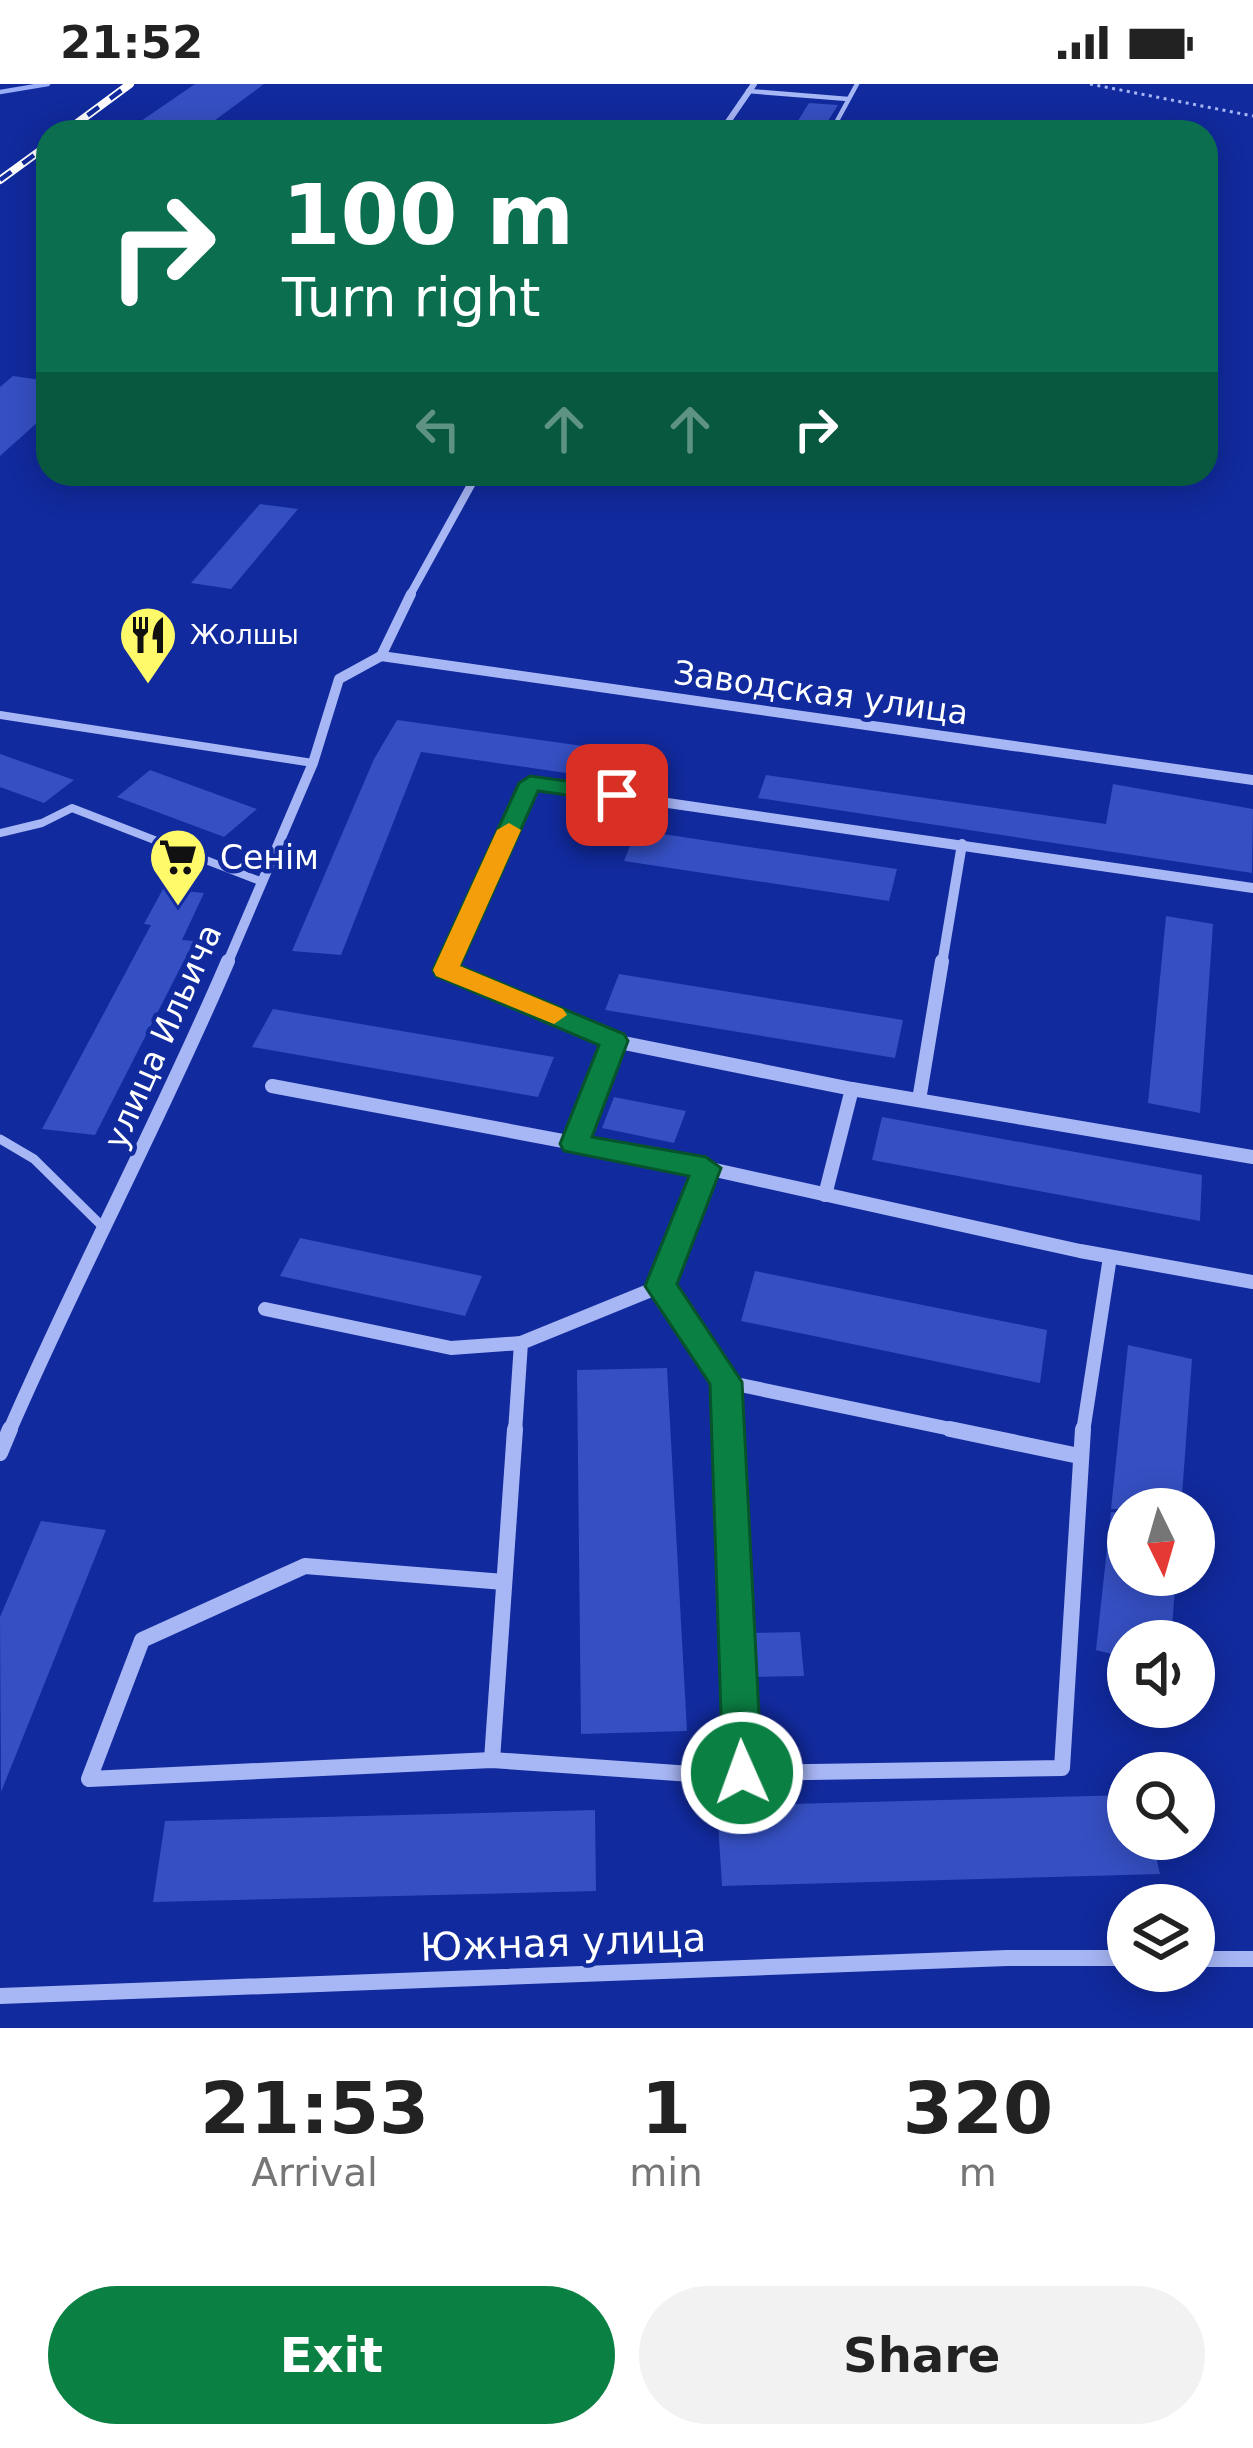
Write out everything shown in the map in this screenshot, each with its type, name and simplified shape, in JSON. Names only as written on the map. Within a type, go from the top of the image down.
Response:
[{"type":"street","points":[[729,120],[754,84]]},
{"type":"street","points":[[381,656],[407,597],[451,530],[471,486]]},
{"type":"street","name":"улица Ильича","points":[[0,1454],[102,1226],[188,1054],[314,763],[339,679],[381,656]]},
{"type":"street","name":"Заводская улица","points":[[381,656],[1253,780]]},
{"type":"street","points":[[1253,888],[530,783],[446,970],[614,1041],[853,1089],[1253,1157]]},
{"type":"street","points":[[919,1100],[962,844]]},
{"type":"street","points":[[574,1144],[614,1041]]},
{"type":"street","points":[[272,1086],[706,1168],[1110,1257],[1253,1282]]},
{"type":"street","points":[[825,1195],[853,1089]]},
{"type":"street","points":[[265,1309],[451,1348],[521,1343],[661,1286],[706,1168]]},
{"type":"street","points":[[504,1582],[305,1566],[142,1640],[89,1779],[492,1760],[691,1774],[1062,1768],[1079,1456],[1110,1257]]},
{"type":"street","points":[[661,1286],[726,1382],[742,1773]]},
{"type":"street","points":[[492,1760],[521,1343]]},
{"type":"street","points":[[726,1382],[1079,1456]]},
{"type":"street","name":"Южная улица","points":[[0,1996],[1107,1958]]},
{"type":"street","points":[[1215,1959],[1253,1959]]},
{"type":"lane","points":[[837,120],[857,84]]},
{"type":"lane","points":[[748,92],[848,99]]},
{"type":"lane","points":[[0,716],[314,763]]},
{"type":"lane","points":[[0,833],[42,823],[72,808],[260,881]]},
{"type":"lane","points":[[0,1139],[34,1160],[102,1226]]},
{"type":"path","points":[[1090,84],[1253,116]]},
{"type":"building","points":[[195,84],[264,84],[215,120],[142,120]]},
{"type":"building","points":[[809,103],[838,105],[829,120],[798,120]]},
{"type":"building","points":[[13,376],[36,379],[36,424],[0,456],[0,387]]},
{"type":"building","points":[[260,504],[298,509],[231,589],[191,583]]},
{"type":"building","points":[[397,720],[633,753],[621,781],[421,752],[341,955],[292,951],[374,759]]},
{"type":"building","points":[[0,754],[74,780],[44,803],[0,787]]},
{"type":"building","points":[[150,770],[257,809],[224,837],[117,797]]},
{"type":"building","points":[[766,775],[1106,824],[1113,784],[1253,809],[1252,873],[758,798]]},
{"type":"building","points":[[636,830],[897,869],[889,901],[624,861]]},
{"type":"building","points":[[163,889],[204,893],[182,940],[194,941],[95,1135],[42,1129],[151,925],[144,924]]},
{"type":"building","points":[[1166,916],[1213,924],[1200,1113],[1148,1103]]},
{"type":"building","points":[[619,974],[903,1020],[895,1058],[605,1010]]},
{"type":"building","points":[[273,1009],[554,1057],[538,1097],[252,1047]]},
{"type":"building","points":[[614,1097],[686,1111],[674,1143],[602,1128]]},
{"type":"building","points":[[882,1117],[1202,1175],[1200,1221],[872,1160]]},
{"type":"building","points":[[300,1238],[482,1276],[465,1316],[280,1276]]},
{"type":"building","points":[[755,1271],[1047,1330],[1040,1383],[741,1321]]},
{"type":"building","points":[[1128,1345],[1192,1359],[1183,1488],[1113,1488]]},
{"type":"building","points":[[667,1368],[687,1731],[581,1734],[577,1370]]},
{"type":"building","points":[[41,1521],[106,1530],[1,1792],[0,1617]]},
{"type":"building","points":[[1107,1549],[1107,1596],[1174,1596],[1173,1620],[1107,1620],[1107,1653],[1096,1650]]},
{"type":"building","points":[[800,1632],[804,1676],[752,1677],[750,1633]]},
{"type":"building","points":[[1107,1796],[1107,1860],[1157,1860],[1160,1874],[722,1886],[717,1806]]},
{"type":"building","points":[[595,1810],[596,1891],[153,1902],[165,1821]]},
{"type":"waterway","points":[[0,92],[48,84]]},
{"type":"railway","points":[[81,120],[130,84]]},
{"type":"railway","points":[[0,180],[36,154]]},
{"type":"slow traffic","points":[[509,830],[446,970],[554,1015]]},
{"type":"place","name":"Жолшы","points":[[148,686]]},
{"type":"place","name":"Сенiм","points":[[178,908]]},
{"type":"route","points":[[617,795],[530,783],[446,970],[614,1041],[574,1144],[706,1168],[661,1286],[726,1382],[742,1773]]}]
